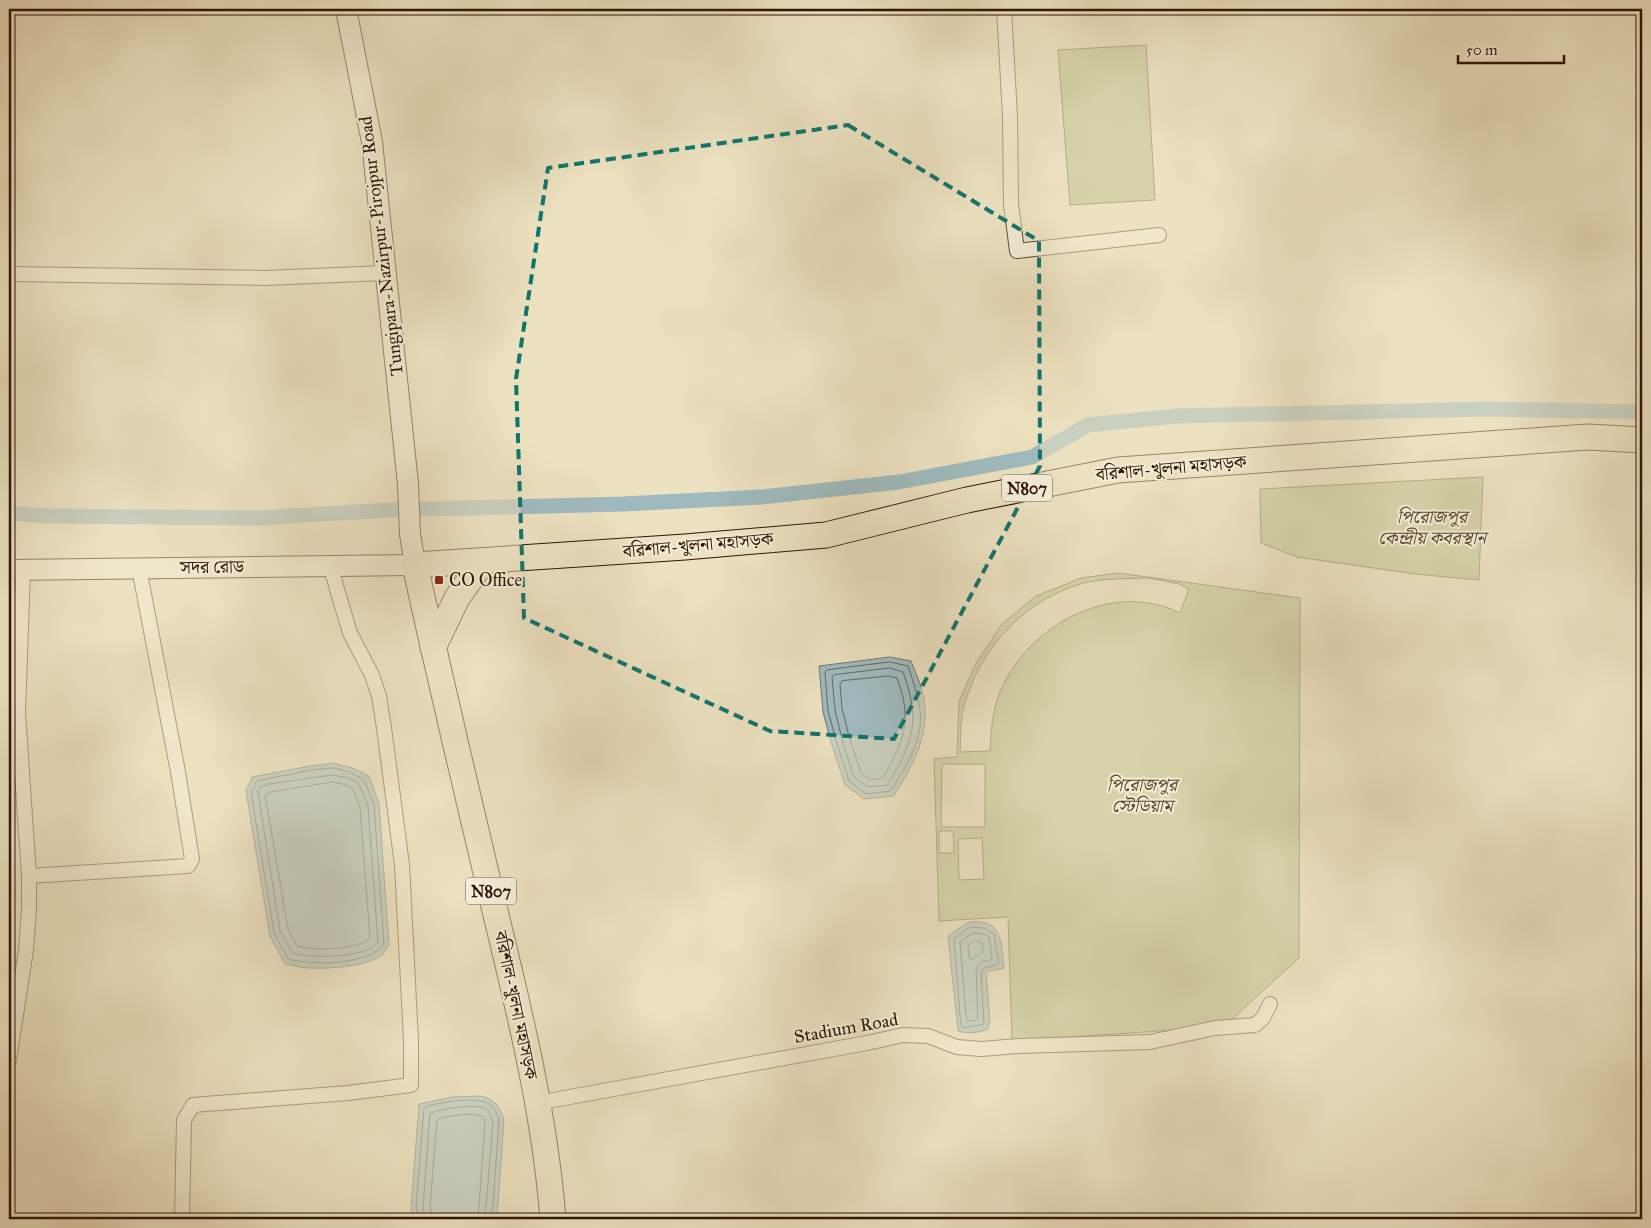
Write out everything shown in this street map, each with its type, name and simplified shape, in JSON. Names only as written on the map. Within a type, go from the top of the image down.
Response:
[{"type":"highway","name":"বরিশাল-খুলনা মহাসড়ক","points":[[553,1219],[549,1172],[526,1042],[415,565],[826,534],[967,500],[1118,470],[1588,437],[1642,440]]},
{"type":"highway","points":[[433,648],[457,598],[483,561]]},
{"type":"main road","name":"Tungipara-Nazirpur-Pirojpur Road","points":[[346,9],[372,142],[408,484],[410,534],[415,565]]},
{"type":"main road","name":"সদর রোড","points":[[16,570],[415,565]]},
{"type":"street","points":[[1004,9],[1010,116],[1010,204],[1017,251],[1159,235]]},
{"type":"street","points":[[9,274],[266,278],[385,273]]},
{"type":"street","points":[[182,1219],[184,1120],[193,1104],[348,1093],[411,1086],[411,1041],[402,865],[384,728],[379,696],[372,675],[350,632],[330,566]]},
{"type":"street","points":[[29,876],[188,866],[192,859],[178,772],[139,568]]},
{"type":"street","points":[[9,1060],[26,950],[29,908],[29,876],[18,712],[16,570]]},
{"type":"street","name":"Stadium Road","points":[[537,1103],[903,1035],[928,1036],[956,1047],[981,1049],[1150,1042],[1215,1028],[1255,1025],[1264,1018],[1270,1004]]},
{"type":"highlighted area","points":[[848,125],[1039,241],[1040,466],[894,739],[770,731],[524,618],[516,379],[548,168]]},
{"type":"green space","points":[[1146,45],[1155,200],[1070,205],[1058,50]]},
{"type":"green space","name":"পিরোজপুর কেন্দ্রীয় কবরস্থান","points":[[1483,477],[1479,580],[1415,574],[1297,557],[1261,543],[1260,489]]},
{"type":"green space","name":"পিরোজপুর স্টেডিয়াম","points":[[1118,573],[1300,598],[1299,958],[1231,1020],[1189,1029],[1012,1041],[1008,917],[939,921],[934,759],[957,757],[959,701],[976,663],[1002,624],[1036,596],[1081,578]],"holes":[[[1149,578],[1179,584],[1189,589],[1180,613],[1154,604],[1127,602],[1100,606],[1075,615],[1051,629],[1030,647],[1013,668],[1000,692],[991,729],[990,751],[960,752],[961,723],[964,706],[971,685],[993,646],[1024,614],[1043,601],[1063,590],[1092,581]],[[942,764],[985,764],[985,827],[941,827]],[[939,831],[953,831],[954,853],[939,853]],[[982,838],[984,879],[959,880],[958,839]]]},
{"type":"water","points":[[890,657],[911,661],[922,690],[925,705],[923,733],[915,759],[894,796],[864,799],[845,785],[823,712],[819,666]]},
{"type":"water","points":[[334,763],[352,768],[369,776],[379,804],[389,945],[382,955],[357,965],[303,968],[285,964],[270,936],[246,791],[252,777]]},
{"type":"water","points":[[968,922],[988,924],[994,928],[1001,941],[1004,968],[986,972],[990,1022],[988,1029],[969,1033],[958,1031],[948,936]]},
{"type":"water","points":[[481,1096],[490,1099],[496,1104],[504,1120],[497,1219],[415,1219],[411,1209],[419,1104],[452,1097]]},
{"type":"waterway","points":[[9,513],[48,516],[259,518],[387,510],[623,504],[762,497],[899,482],[1032,457],[1088,425],[1177,416],[1487,409],[1642,412]]},
{"type":"place","name":"CO Office","points":[[439,580]]}]
